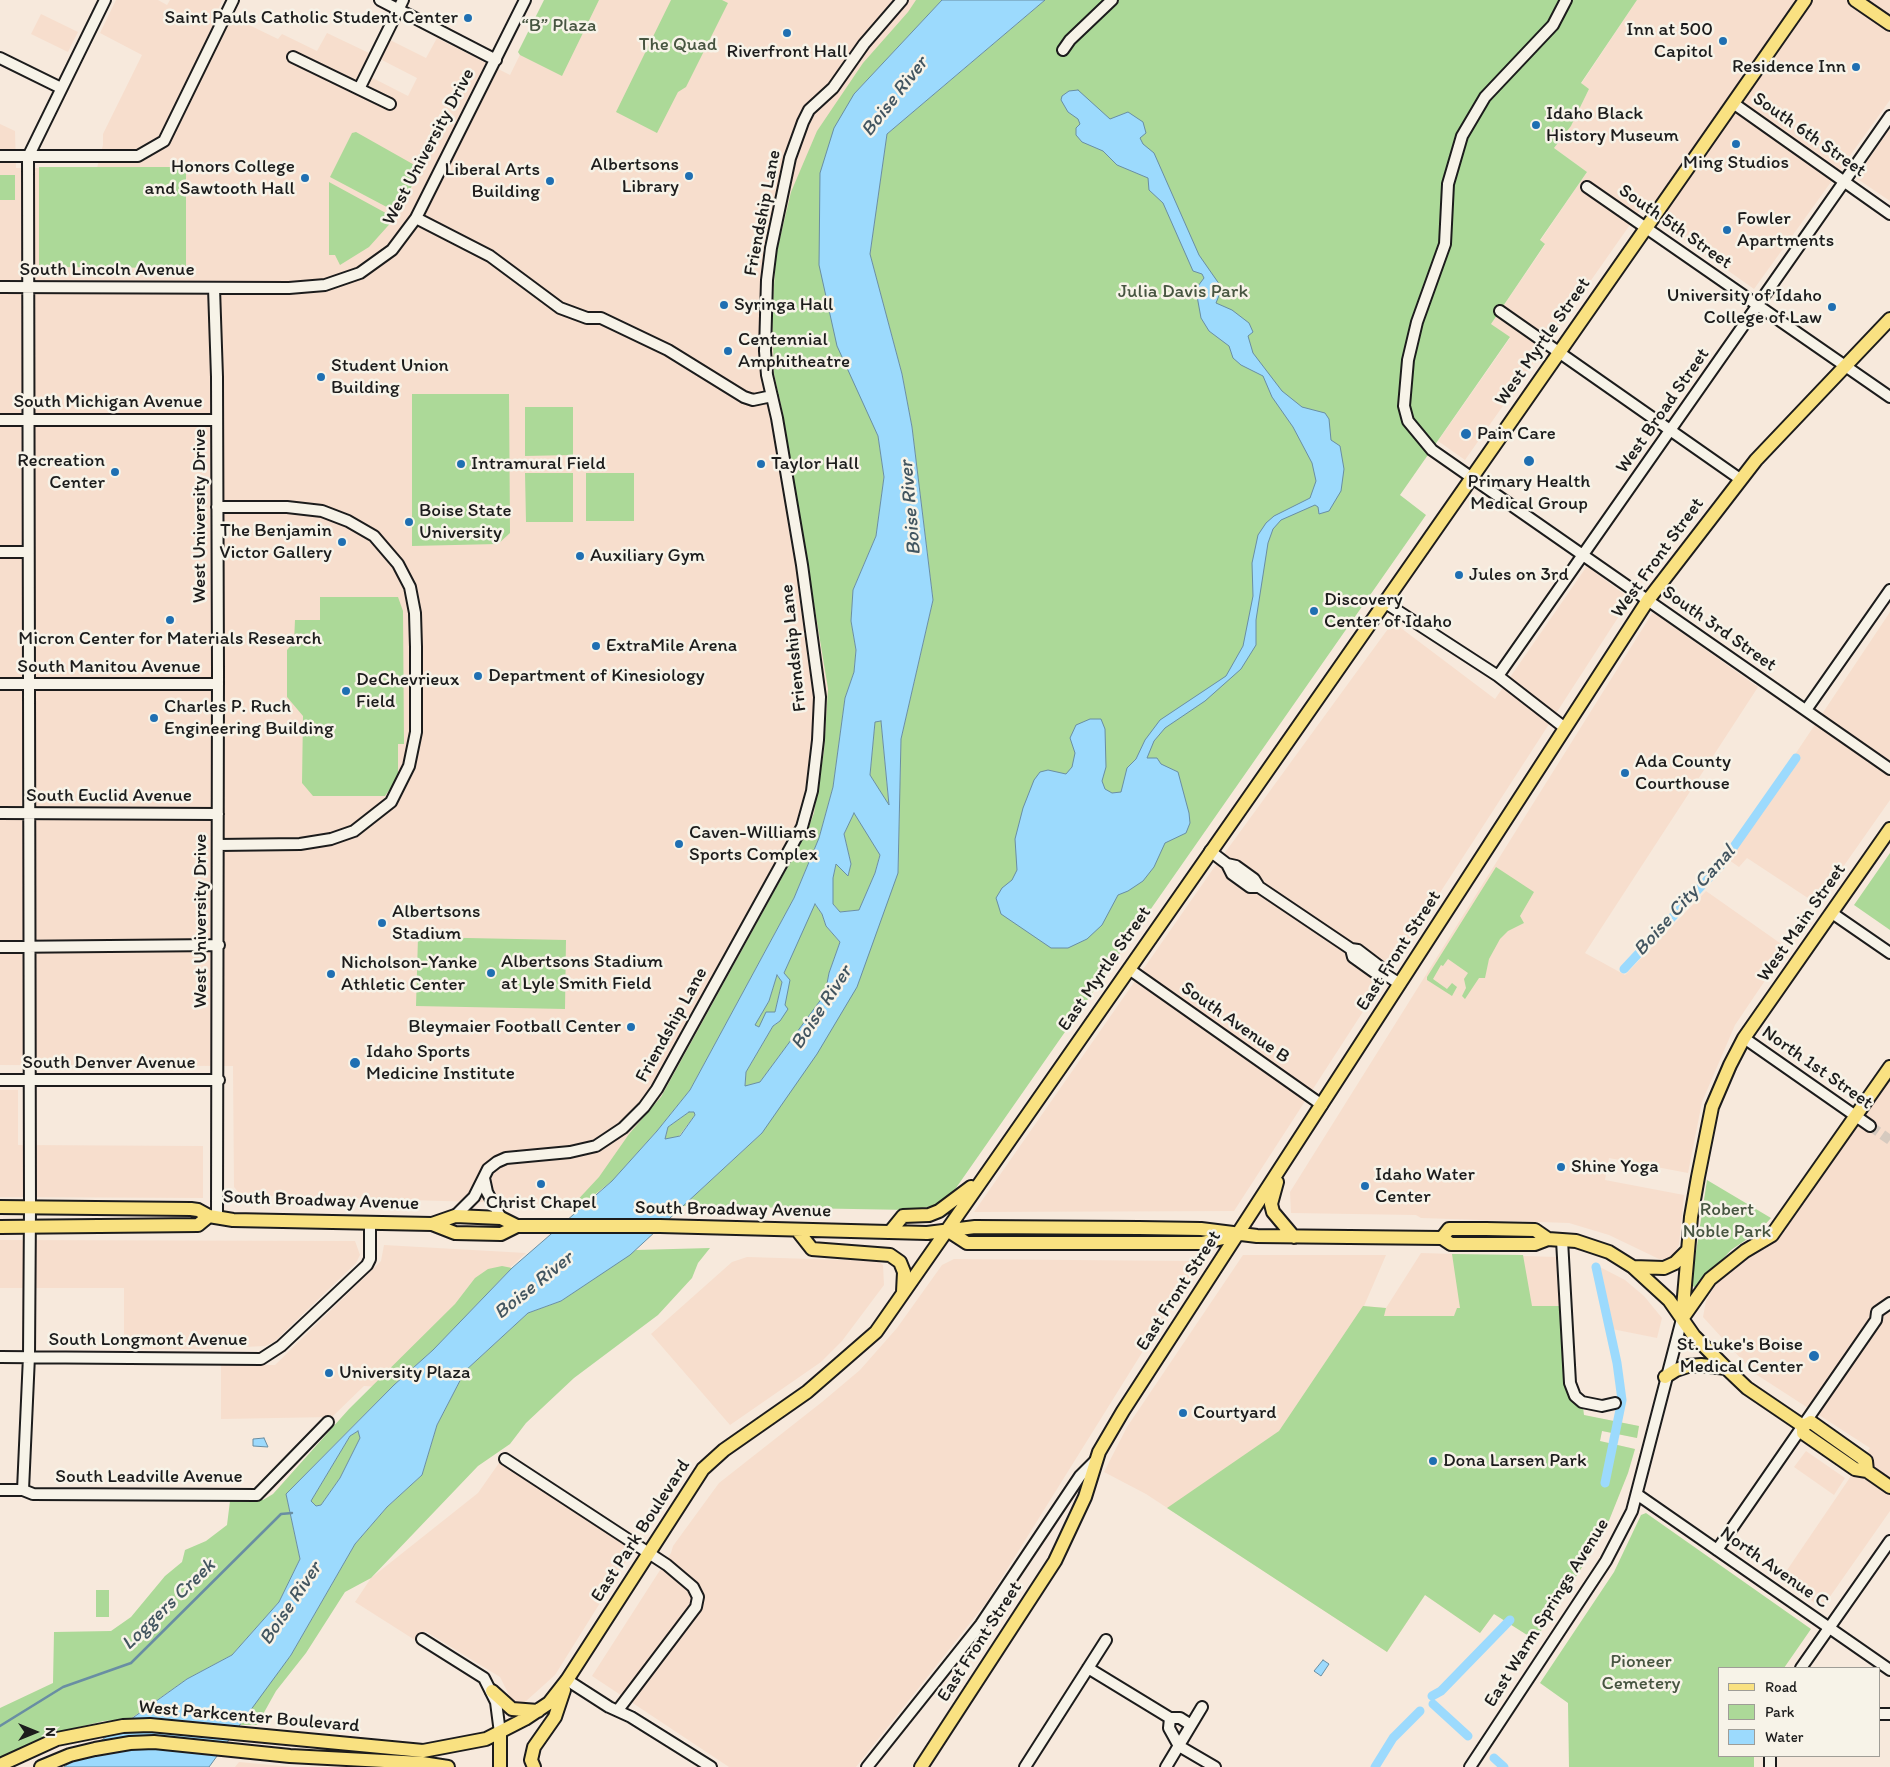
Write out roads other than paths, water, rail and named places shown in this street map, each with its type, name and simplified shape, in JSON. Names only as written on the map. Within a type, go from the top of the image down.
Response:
[{"type":"main road","name":"West Myrtle Street","points":[[1295,731],[1805,0]]},
{"type":"main road","points":[[1855,0],[1890,24]]},
{"type":"main road","name":"West Front Street","points":[[1489,846],[1648,600],[1740,479],[1890,319]]},
{"type":"main road","name":"East Myrtle Street","points":[[947,1230],[1295,731]]},
{"type":"main road","name":"West Main Street","points":[[1744,1038],[1890,829]]},
{"type":"main road","name":"East Front Street","points":[[921,1767],[1055,1561],[1085,1496],[1096,1460],[1123,1411],[1489,846]]},
{"type":"main road","name":"East Warm Springs Avenue","points":[[1682,1319],[1691,1217],[1712,1107],[1744,1038]]},
{"type":"main road","points":[[1682,1319],[1710,1279],[1745,1250],[1772,1235],[1890,1067]]},
{"type":"main road","points":[[1281,1168],[1273,1194],[1273,1212],[1294,1236]]},
{"type":"main road","points":[[890,1232],[903,1216],[929,1215],[939,1211],[982,1178]]},
{"type":"main road","name":"South Broadway Avenue","points":[[0,1208],[190,1209],[233,1220],[432,1224],[455,1233],[501,1234],[517,1226]]},
{"type":"main road","name":"South Broadway Avenue","points":[[0,1228],[198,1225],[213,1216]]},
{"type":"main road","name":"South Broadway Avenue","points":[[432,1224],[455,1216],[501,1218],[517,1226],[736,1227],[927,1233],[947,1230]]},
{"type":"main road","points":[[1442,1238],[1449,1229],[1476,1229],[1535,1230],[1548,1239]]},
{"type":"main road","points":[[1476,1229],[1478,1235],[1502,1239],[1508,1244]]},
{"type":"main road","points":[[797,1230],[812,1250],[890,1255],[900,1262],[904,1272],[903,1293]]},
{"type":"main road","points":[[947,1230],[967,1243],[1202,1243],[1237,1235],[1442,1238],[1451,1244],[1535,1244],[1548,1239],[1576,1241],[1609,1252],[1633,1267],[1669,1300],[1694,1336],[1747,1388],[1804,1426],[1803,1433],[1855,1469],[1867,1471],[1890,1487]]},
{"type":"main road","name":"East Park Boulevard","points":[[500,1733],[538,1711],[559,1692],[684,1496],[708,1464],[807,1392],[876,1332],[947,1230]]},
{"type":"main road","points":[[1633,1267],[1664,1268],[1675,1263],[1687,1251]]},
{"type":"main road","points":[[1666,1377],[1676,1370],[1688,1366],[1701,1365],[1726,1368]]},
{"type":"main road","points":[[534,1767],[531,1760],[534,1747],[555,1717],[567,1680]]},
{"type":"main road","points":[[492,1691],[512,1709],[538,1711]]},
{"type":"main road","name":"West Parkcenter Boulevard","points":[[5,1761],[58,1738],[122,1726],[150,1725],[423,1751],[472,1743],[500,1733]]},
{"type":"main road","points":[[500,1733],[500,1767]]},
{"type":"main road","name":"West Parkcenter Boulevard","points":[[40,1767],[70,1755],[130,1743],[154,1742],[266,1754],[448,1767]]},
{"type":"street","points":[[24,1490],[29,1356],[30,1227],[28,157],[105,0]]},
{"type":"street","points":[[0,156],[138,156],[164,141],[233,0]]},
{"type":"street","points":[[380,0],[401,5],[496,60]]},
{"type":"street","name":"West University Drive","points":[[213,1216],[219,1080],[217,420],[216,307],[214,288],[289,288],[339,282],[360,273],[392,250],[416,218],[525,0]]},
{"type":"street","name":"Friendship Lane","points":[[455,1216],[474,1197],[488,1169],[506,1158],[570,1152],[596,1146],[623,1128],[644,1107],[657,1089],[802,827],[809,805],[820,712],[818,674],[804,574],[765,351],[770,248],[796,139],[810,110],[833,88],[864,44],[902,0]]},
{"type":"street","points":[[1063,50],[1070,40],[1112,0]]},
{"type":"street","name":"South 3rd Street","points":[[1566,0],[1553,25],[1485,97],[1462,136],[1448,184],[1445,244],[1417,322],[1406,367],[1404,406],[1408,421],[1432,450],[1890,769]]},
{"type":"street","points":[[359,89],[401,5]]},
{"type":"street","points":[[293,57],[390,104]]},
{"type":"street","points":[[0,58],[61,88]]},
{"type":"street","name":"South 6th Street","points":[[1733,103],[1890,214]]},
{"type":"street","name":"West Broad Street","points":[[1498,676],[1890,116]]},
{"type":"street","name":"South 5th Street","points":[[1587,187],[1890,398]]},
{"type":"street","points":[[416,218],[490,256],[560,308],[586,318],[601,318],[668,350],[744,397],[761,400],[772,396]]},
{"type":"street","name":"South Lincoln Avenue","points":[[0,288],[214,288]]},
{"type":"street","points":[[1500,311],[1740,479]]},
{"type":"street","name":"South Michigan Avenue","points":[[0,420],[217,420]]},
{"type":"street","points":[[217,507],[287,507],[322,511],[348,521],[374,536],[398,564],[410,587],[415,613],[416,647],[416,732],[409,766],[391,802],[354,831],[331,839],[300,844],[218,845]]},
{"type":"street","points":[[0,552],[28,552]]},
{"type":"street","points":[[1806,710],[1890,590]]},
{"type":"street","points":[[1384,602],[1498,676],[1565,728]]},
{"type":"street","name":"South Manitou Avenue","points":[[0,684],[218,684]]},
{"type":"street","name":"South Euclid Avenue","points":[[0,813],[218,814]]},
{"type":"street","points":[[1210,851],[1227,864],[1236,866],[1254,879],[1259,887],[1350,949],[1358,950],[1379,966],[1380,971],[1400,984]]},
{"type":"street","points":[[1832,913],[1890,953]]},
{"type":"street","points":[[0,947],[219,945]]},
{"type":"street","name":"South Avenue B","points":[[1129,969],[1322,1105]]},
{"type":"street","name":"North 1st Street","points":[[1744,1038],[1870,1126]]},
{"type":"street","name":"South Denver Avenue","points":[[0,1080],[219,1080]]},
{"type":"street","points":[[484,1178],[487,1192],[501,1218]]},
{"type":"street","name":"South Longmont Avenue","points":[[0,1357],[261,1358],[281,1346],[367,1265],[370,1259],[370,1222]]},
{"type":"street","points":[[1562,1240],[1570,1383],[1575,1396],[1582,1402],[1602,1406],[1615,1403]]},
{"type":"street","points":[[1717,1550],[1876,1320],[1877,1312],[1890,1303]]},
{"type":"street","name":"East Warm Springs Avenue","points":[[1470,1767],[1606,1561],[1632,1511],[1638,1495],[1682,1319]]},
{"type":"street","name":"South Leadville Avenue","points":[[0,1490],[24,1490],[33,1494],[257,1494],[328,1422]]},
{"type":"street","points":[[505,1459],[649,1553],[693,1587],[698,1597],[696,1607],[618,1710]]},
{"type":"street","points":[[867,1767],[981,1624],[1060,1504],[1080,1476],[1096,1460]]},
{"type":"street","name":"North Avenue C","points":[[1638,1495],[1890,1670]]},
{"type":"street","points":[[1802,1667],[1890,1541]]},
{"type":"street","points":[[422,1639],[484,1678],[496,1702],[500,1733]]},
{"type":"street","points":[[1025,1767],[1106,1640]]},
{"type":"street","points":[[1088,1668],[1170,1718],[1180,1718],[1191,1725]]},
{"type":"street","points":[[567,1680],[711,1767]]},
{"type":"street","points":[[1166,1767],[1202,1707]]},
{"type":"street","points":[[1170,1718],[1169,1728],[1179,1746],[1215,1767]]},
{"type":"water","name":"Boise River","points":[[942,0],[1045,0],[887,134],[870,254],[902,374],[912,427],[933,600],[901,739],[898,873],[857,987],[817,1054],[762,1133],[630,1255],[561,1301],[528,1313],[465,1371],[437,1425],[422,1475],[387,1507],[355,1544],[291,1655],[209,1767],[64,1767],[187,1679],[232,1655],[279,1602],[300,1559],[286,1494],[394,1385],[433,1350],[512,1268],[612,1181],[657,1131],[690,1090],[794,898],[819,838],[833,787],[845,698],[854,672],[856,650],[851,621],[853,590],[876,536],[884,477],[878,436],[837,346],[819,265],[820,173],[834,128],[854,94]],"holes":[[[881,721],[889,805],[870,775],[875,722]],[[854,813],[880,855],[875,873],[859,910],[840,912],[833,904],[833,878],[836,864],[848,876],[851,864],[844,834]],[[815,904],[822,914],[826,926],[840,942],[829,973],[825,994],[760,1082],[745,1086],[746,1072],[773,1026],[780,1021],[788,1009],[785,1005],[790,980],[784,973]],[[777,975],[782,982],[775,1012],[766,1012],[759,1027],[755,1025],[769,1001]],[[689,1112],[694,1112],[695,1115],[680,1136],[665,1139],[668,1127]],[[358,1431],[360,1438],[340,1478],[321,1505],[316,1506],[311,1501],[350,1436]]]},
{"type":"water","points":[[1078,90],[1110,119],[1128,112],[1143,122],[1146,133],[1140,138],[1143,144],[1154,153],[1199,255],[1222,288],[1216,303],[1232,310],[1249,323],[1253,332],[1248,336],[1253,353],[1282,391],[1302,407],[1325,413],[1329,419],[1331,440],[1340,446],[1344,469],[1341,491],[1329,511],[1319,514],[1318,507],[1315,505],[1281,520],[1273,529],[1268,543],[1256,620],[1256,645],[1241,669],[1205,701],[1165,728],[1154,741],[1147,758],[1157,758],[1161,764],[1178,772],[1189,813],[1190,823],[1186,833],[1165,843],[1154,867],[1143,881],[1118,895],[1102,925],[1087,939],[1068,948],[1051,948],[1001,914],[996,898],[1002,888],[1012,880],[1017,870],[1015,839],[1023,808],[1034,780],[1040,772],[1048,770],[1066,774],[1072,767],[1075,753],[1070,738],[1076,725],[1090,719],[1101,719],[1105,729],[1106,767],[1102,781],[1105,789],[1112,793],[1121,792],[1127,768],[1136,759],[1145,740],[1160,720],[1226,676],[1243,646],[1253,596],[1252,563],[1258,535],[1266,523],[1274,516],[1310,498],[1316,481],[1312,463],[1293,427],[1272,397],[1263,376],[1241,365],[1233,358],[1229,346],[1209,331],[1201,318],[1197,296],[1198,286],[1204,278],[1202,274],[1193,271],[1163,203],[1149,190],[1148,178],[1117,165],[1103,151],[1082,142],[1076,135],[1076,128],[1080,124],[1078,119],[1068,112],[1061,100],[1062,96],[1069,91]]},
{"type":"water","points":[[264,1438],[268,1447],[253,1446],[253,1439]]},
{"type":"water","points":[[1323,1660],[1329,1664],[1321,1676],[1314,1671]]},
{"type":"waterway","name":"Boise City Canal","points":[[1624,969],[1721,865],[1796,758]]},
{"type":"waterway","name":"Boise City Canal","points":[[1596,1267],[1617,1363],[1622,1400],[1605,1483]]},
{"type":"waterway","name":"Loggers Creek","points":[[0,1726],[63,1687],[131,1663],[281,1514],[292,1513]]},
{"type":"waterway","name":"Boise City Canal","points":[[1432,1696],[1441,1691],[1510,1620]]},
{"type":"waterway","points":[[1433,1704],[1468,1736]]},
{"type":"waterway","name":"Boise City Canal","points":[[1375,1767],[1393,1738],[1420,1711]]},
{"type":"waterway","points":[[1494,1758],[1504,1767]]},
{"type":"tunnel","points":[[1870,1126],[1890,1140]]},
{"type":"place","name":"Saint Pauls Catholic Student Center","points":[[468,18]]},
{"type":"place","name":"Riverfront Hall","points":[[787,33]]},
{"type":"place","name":"Inn at 500 Capitol","points":[[1723,41]]},
{"type":"place","name":"Residence Inn","points":[[1856,67]]},
{"type":"place","name":"Idaho Black History Museum","points":[[1536,125]]},
{"type":"place","name":"Ming Studios","points":[[1736,144]]},
{"type":"place","name":"Albertsons Library","points":[[689,176]]},
{"type":"place","name":"Honors College and Sawtooth Hall","points":[[305,178]]},
{"type":"place","name":"Liberal Arts Building","points":[[550,181]]},
{"type":"place","name":"Fowler Apartments","points":[[1727,230]]},
{"type":"place","name":"Syringa Hall","points":[[724,305]]},
{"type":"place","name":"University of Idaho College of Law","points":[[1832,307]]},
{"type":"place","name":"Centennial Amphitheatre","points":[[728,351]]},
{"type":"place","name":"Student Union Building","points":[[321,377]]},
{"type":"place","name":"Pain Care","points":[[1466,434]]},
{"type":"place","name":"Primary Health Medical Group","points":[[1529,461]]},
{"type":"place","name":"Intramural Field","points":[[461,464]]},
{"type":"place","name":"Taylor Hall","points":[[761,464]]},
{"type":"place","name":"Recreation Center","points":[[115,472]]},
{"type":"place","name":"Boise State University","points":[[409,522]]},
{"type":"place","name":"The Benjamin Victor Gallery","points":[[342,542]]},
{"type":"place","name":"Auxiliary Gym","points":[[580,556]]},
{"type":"place","name":"Jules on 3rd","points":[[1459,575]]},
{"type":"place","name":"Discovery Center of Idaho","points":[[1314,611]]},
{"type":"place","name":"Micron Center for Materials Research","points":[[170,620]]},
{"type":"place","name":"ExtraMile Arena","points":[[596,646]]},
{"type":"place","name":"Department of Kinesiology","points":[[478,676]]},
{"type":"place","name":"DeChevrieux Field","points":[[346,691]]},
{"type":"place","name":"Charles P. Ruch Engineering Building","points":[[154,718]]},
{"type":"place","name":"Ada County Courthouse","points":[[1625,773]]},
{"type":"place","name":"Caven-Williams Sports Complex","points":[[679,844]]},
{"type":"place","name":"Albertsons Stadium","points":[[382,923]]},
{"type":"place","name":"Albertsons Stadium at Lyle Smith Field","points":[[491,973]]},
{"type":"place","name":"Nicholson-Yanke Athletic Center","points":[[331,974]]},
{"type":"place","name":"Bleymaier Football Center","points":[[631,1027]]},
{"type":"place","name":"Idaho Sports Medicine Institute","points":[[355,1063]]},
{"type":"place","name":"Shine Yoga","points":[[1561,1167]]},
{"type":"place","name":"Christ Chapel","points":[[541,1184]]},
{"type":"place","name":"Idaho Water Center","points":[[1365,1186]]},
{"type":"place","name":"St. Luke's Boise Medical Center","points":[[1814,1356]]},
{"type":"place","name":"University Plaza","points":[[329,1373]]},
{"type":"place","name":"Courtyard","points":[[1183,1413]]},
{"type":"place","name":"Dona Larsen Park","points":[[1433,1461]]},
{"type":"park label","name":"“B” Plaza","points":[[559,26]]},
{"type":"park label","name":"The Quad","points":[[678,45]]},
{"type":"park label","name":"Julia Davis Park","points":[[1183,292]]},
{"type":"park label","name":"Robert Noble Park","points":[[1727,1221]]},
{"type":"park label","name":"Pioneer Cemetery","points":[[1641,1673]]}]
